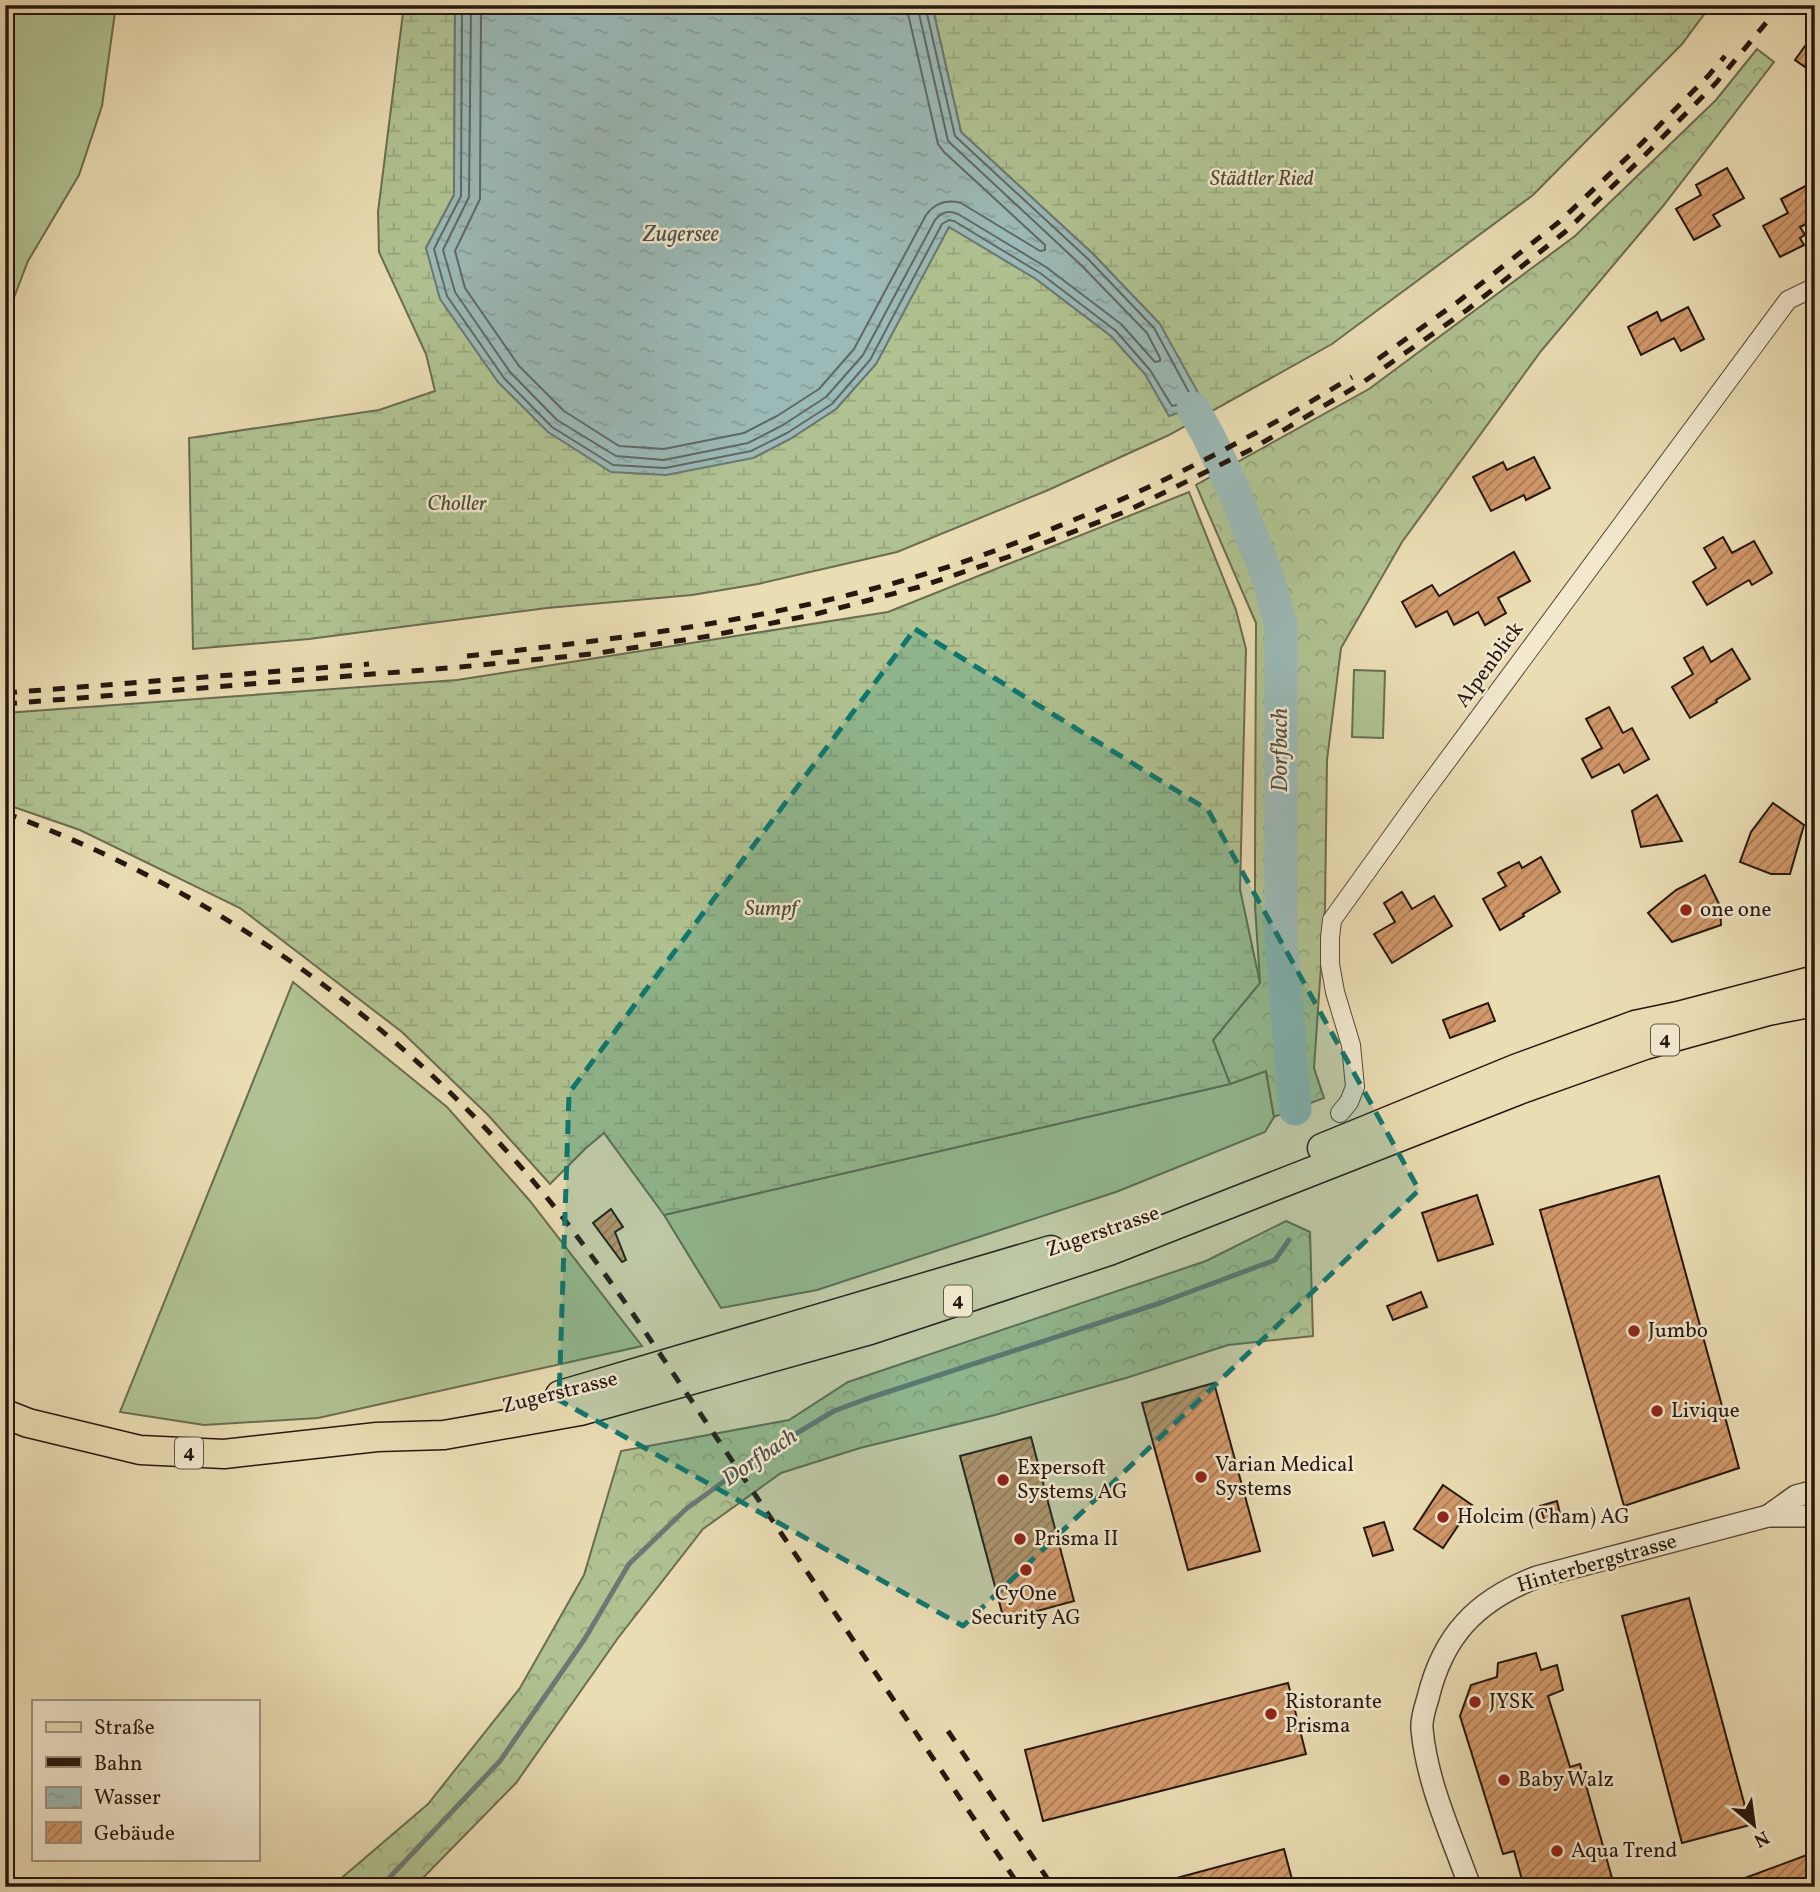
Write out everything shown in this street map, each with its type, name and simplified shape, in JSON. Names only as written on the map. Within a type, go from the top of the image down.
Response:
[{"type":"main road","name":"4","points":[[1635,1025],[1687,1004],[1780,977],[1815,962]]},
{"type":"main road","name":"Zugerstrasse","points":[[377,1437],[577,1392],[1102,1235],[1515,1069],[1635,1025],[1815,980]]},
{"type":"main road","name":"Zugerstrasse","points":[[5,1414],[28,1423],[140,1450],[224,1454],[377,1437],[444,1435],[580,1410],[870,1330],[1109,1251],[1519,1090],[1646,1045],[1768,1011],[1815,1002]]},
{"type":"main road","points":[[1519,1090],[1549,1091],[1702,1041],[1786,1021],[1815,1021]]},
{"type":"street","name":"Alpenblick","points":[[1340,1113],[1349,1102],[1355,1087],[1351,1045],[1335,992],[1330,964],[1332,920],[1788,300],[1815,288]]},
{"type":"street","name":"Hinterbergstrasse","points":[[1768,1516],[1796,1496],[1815,1491]]},
{"type":"street","name":"Hinterbergstrasse","points":[[1470,1887],[1427,1766],[1421,1725],[1437,1664],[1453,1637],[1474,1614],[1512,1587],[1537,1577],[1768,1516],[1815,1514]]},
{"type":"highlighted area","points":[[915,629],[1208,810],[1419,1190],[963,1626],[559,1400],[569,1093]]},
{"type":"green space","points":[[5,5],[116,5],[102,106],[79,175],[28,261],[5,321]]},
{"type":"green space","points":[[404,5],[455,5],[454,195],[426,248],[753,458],[790,439],[836,409],[876,364],[949,226],[1036,279],[1111,336],[1145,374],[1169,415],[1160,324],[1093,254],[961,132],[932,5],[1711,5],[1682,44],[1533,195],[1332,344],[1169,435],[1046,491],[897,552],[758,584],[692,595],[547,608],[309,639],[193,649],[189,438],[379,410],[435,391],[426,354],[379,252],[378,212]]},
{"type":"green space","points":[[1757,49],[1774,62],[1663,206],[1541,351],[1402,542],[1341,648],[1327,760],[1325,908],[1314,1068],[1324,1098],[1274,1117],[1266,1071],[1230,1084],[1213,1040],[1260,982],[1255,906],[1256,623],[1196,485],[1369,389],[1575,236],[1716,100]]},
{"type":"green space","name":"Sumpf","points":[[1189,492],[1236,610],[1246,649],[1240,889],[1260,983],[1213,1040],[1230,1084],[664,1215],[604,1133],[550,1184],[488,1115],[402,1032],[240,908],[80,830],[5,804],[5,713],[457,680],[888,612]]},
{"type":"green space","points":[[1354,670],[1385,671],[1383,738],[1352,737]]},
{"type":"green space","points":[[293,982],[447,1107],[530,1201],[642,1346],[318,1418],[204,1425],[120,1412]]},
{"type":"green space","points":[[1266,1071],[1274,1117],[1265,1132],[1116,1192],[817,1290],[721,1308],[664,1215],[1230,1084]]},
{"type":"green space","points":[[1286,1221],[1310,1232],[1313,1336],[1228,1345],[1126,1378],[995,1415],[860,1448],[781,1473],[703,1529],[618,1638],[516,1783],[414,1887],[331,1887],[428,1804],[520,1688],[584,1575],[621,1451],[789,1420],[848,1382],[1206,1261]]},
{"type":"water","name":"Zugersee","points":[[455,5],[932,5],[961,132],[1093,254],[1160,324],[1201,398],[1193,408],[1169,416],[1145,374],[1111,336],[1036,279],[949,227],[876,364],[836,409],[790,439],[753,458],[666,475],[611,472],[548,432],[498,382],[440,299],[426,248],[454,195]]},
{"type":"building","points":[[1815,32],[1815,74],[1795,60]]},
{"type":"building","points":[[1727,168],[1744,198],[1713,215],[1720,226],[1694,240],[1676,209],[1701,195],[1696,185]]},
{"type":"building","points":[[1815,181],[1815,220],[1800,227],[1805,235],[1800,238],[1804,245],[1780,257],[1763,226],[1788,213],[1781,199]]},
{"type":"building","points":[[1688,307],[1704,339],[1681,351],[1674,338],[1641,355],[1628,327],[1657,312],[1661,321]]},
{"type":"building","points":[[1534,457],[1550,488],[1526,500],[1524,495],[1491,511],[1473,477],[1503,462],[1507,470]]},
{"type":"building","points":[[1723,537],[1732,553],[1754,541],[1772,573],[1752,585],[1749,580],[1707,605],[1693,582],[1716,568],[1704,548]]},
{"type":"building","points":[[1514,552],[1530,581],[1498,598],[1506,613],[1485,625],[1478,612],[1454,625],[1447,611],[1416,627],[1402,602],[1432,585],[1439,596]]},
{"type":"building","points":[[1703,647],[1711,662],[1732,649],[1750,679],[1690,718],[1672,687],[1693,674],[1684,658]]},
{"type":"building","points":[[1609,707],[1623,733],[1632,728],[1649,759],[1624,773],[1619,764],[1592,778],[1582,759],[1602,748],[1586,719]]},
{"type":"building","points":[[1657,795],[1682,841],[1641,847],[1632,811]]},
{"type":"building","points":[[1773,803],[1804,825],[1790,874],[1771,874],[1740,862],[1751,832]]},
{"type":"building","points":[[1541,857],[1560,892],[1500,930],[1483,899],[1506,886],[1498,873],[1519,862],[1522,868]]},
{"type":"building","name":"one one","points":[[1705,875],[1720,906],[1721,925],[1672,942],[1648,913],[1676,890]]},
{"type":"building","points":[[1402,892],[1412,909],[1434,896],[1452,926],[1392,963],[1374,934],[1395,922],[1384,903]]},
{"type":"building","points":[[1488,1003],[1495,1021],[1450,1038],[1443,1020]]},
{"type":"building","points":[[1659,1176],[1739,1468],[1624,1506],[1540,1210]]},
{"type":"building","points":[[1477,1195],[1493,1244],[1438,1261],[1422,1213]]},
{"type":"building","points":[[611,1209],[623,1227],[615,1232],[626,1260],[622,1262],[593,1223]]},
{"type":"building","points":[[1421,1292],[1427,1307],[1393,1320],[1387,1306]]},
{"type":"building","name":"Varian Medical Systems","points":[[1214,1383],[1260,1551],[1188,1570],[1142,1403]]},
{"type":"building","name":"Prisma II","points":[[1031,1437],[1074,1601],[1004,1620],[960,1456]]},
{"type":"building","name":"Holcim (Cham) AG","points":[[1443,1485],[1472,1505],[1443,1548],[1414,1529]]},
{"type":"building","points":[[1557,1501],[1561,1518],[1545,1522],[1540,1506]]},
{"type":"building","points":[[1384,1522],[1393,1550],[1373,1556],[1364,1528]]},
{"type":"building","points":[[1689,1598],[1750,1825],[1682,1843],[1622,1616]]},
{"type":"building","points":[[1536,1653],[1541,1670],[1557,1665],[1563,1690],[1548,1696],[1570,1767],[1580,1764],[1612,1878],[1583,1887],[1524,1887],[1514,1851],[1503,1854],[1460,1716],[1471,1685],[1497,1677],[1498,1663]]},
{"type":"building","points":[[1288,1683],[1306,1754],[1043,1821],[1025,1750]]},
{"type":"building","points":[[1284,1849],[1294,1887],[1163,1887],[1162,1882]]},
{"type":"building","points":[[1815,1852],[1815,1887],[1726,1887],[1726,1885]]},
{"type":"waterway","name":"Dorfbach","points":[[1193,408],[1234,491],[1267,575],[1281,626],[1281,936],[1295,1109]]},
{"type":"waterway","name":"Dorfbach","points":[[379,1887],[500,1761],[584,1640],[629,1564],[686,1509],[760,1455],[834,1411],[1160,1303],[1275,1260],[1289,1240]]},
{"type":"railway","points":[[5,704],[460,667],[592,654],[710,636],[816,614],[919,587],[1008,557],[1127,511],[1252,449],[1362,383],[1467,310],[1565,232],[1643,157],[1716,83],[1781,5]]},
{"type":"railway","points":[[1378,359],[1459,301],[1559,222],[1635,150],[1725,56]]},
{"type":"railway","points":[[467,656],[604,640],[739,618],[807,605],[940,570],[1036,535],[1158,483],[1259,431],[1352,377]]},
{"type":"railway","points":[[5,693],[369,664]]},
{"type":"railway","points":[[5,813],[77,842],[147,875],[215,912],[280,954],[342,999],[402,1048],[459,1101],[512,1157],[558,1212],[629,1308],[1020,1887]]},
{"type":"railway","points":[[948,1731],[1053,1887]]},
{"type":"place","name":"one one","points":[[1686,910]]},
{"type":"place","name":"Jumbo","points":[[1634,1331]]},
{"type":"place","name":"Livique","points":[[1657,1411]]},
{"type":"place","name":"Varian Medical Systems","points":[[1201,1477]]},
{"type":"place","name":"Expersoft Systems AG","points":[[1003,1480]]},
{"type":"place","name":"Holcim (Cham) AG","points":[[1443,1517]]},
{"type":"place","name":"Prisma II","points":[[1020,1539]]},
{"type":"place","name":"CyOne Security AG","points":[[1026,1570]]},
{"type":"place","name":"JYSK","points":[[1475,1702]]},
{"type":"place","name":"Ristorante Prisma","points":[[1271,1714]]},
{"type":"place","name":"Baby Walz","points":[[1504,1780]]},
{"type":"place","name":"Aqua Trend","points":[[1557,1851]]},
{"type":"park label","name":"Städtler Ried","points":[[1262,179]]},
{"type":"park label","name":"Choller","points":[[457,504]]}]
